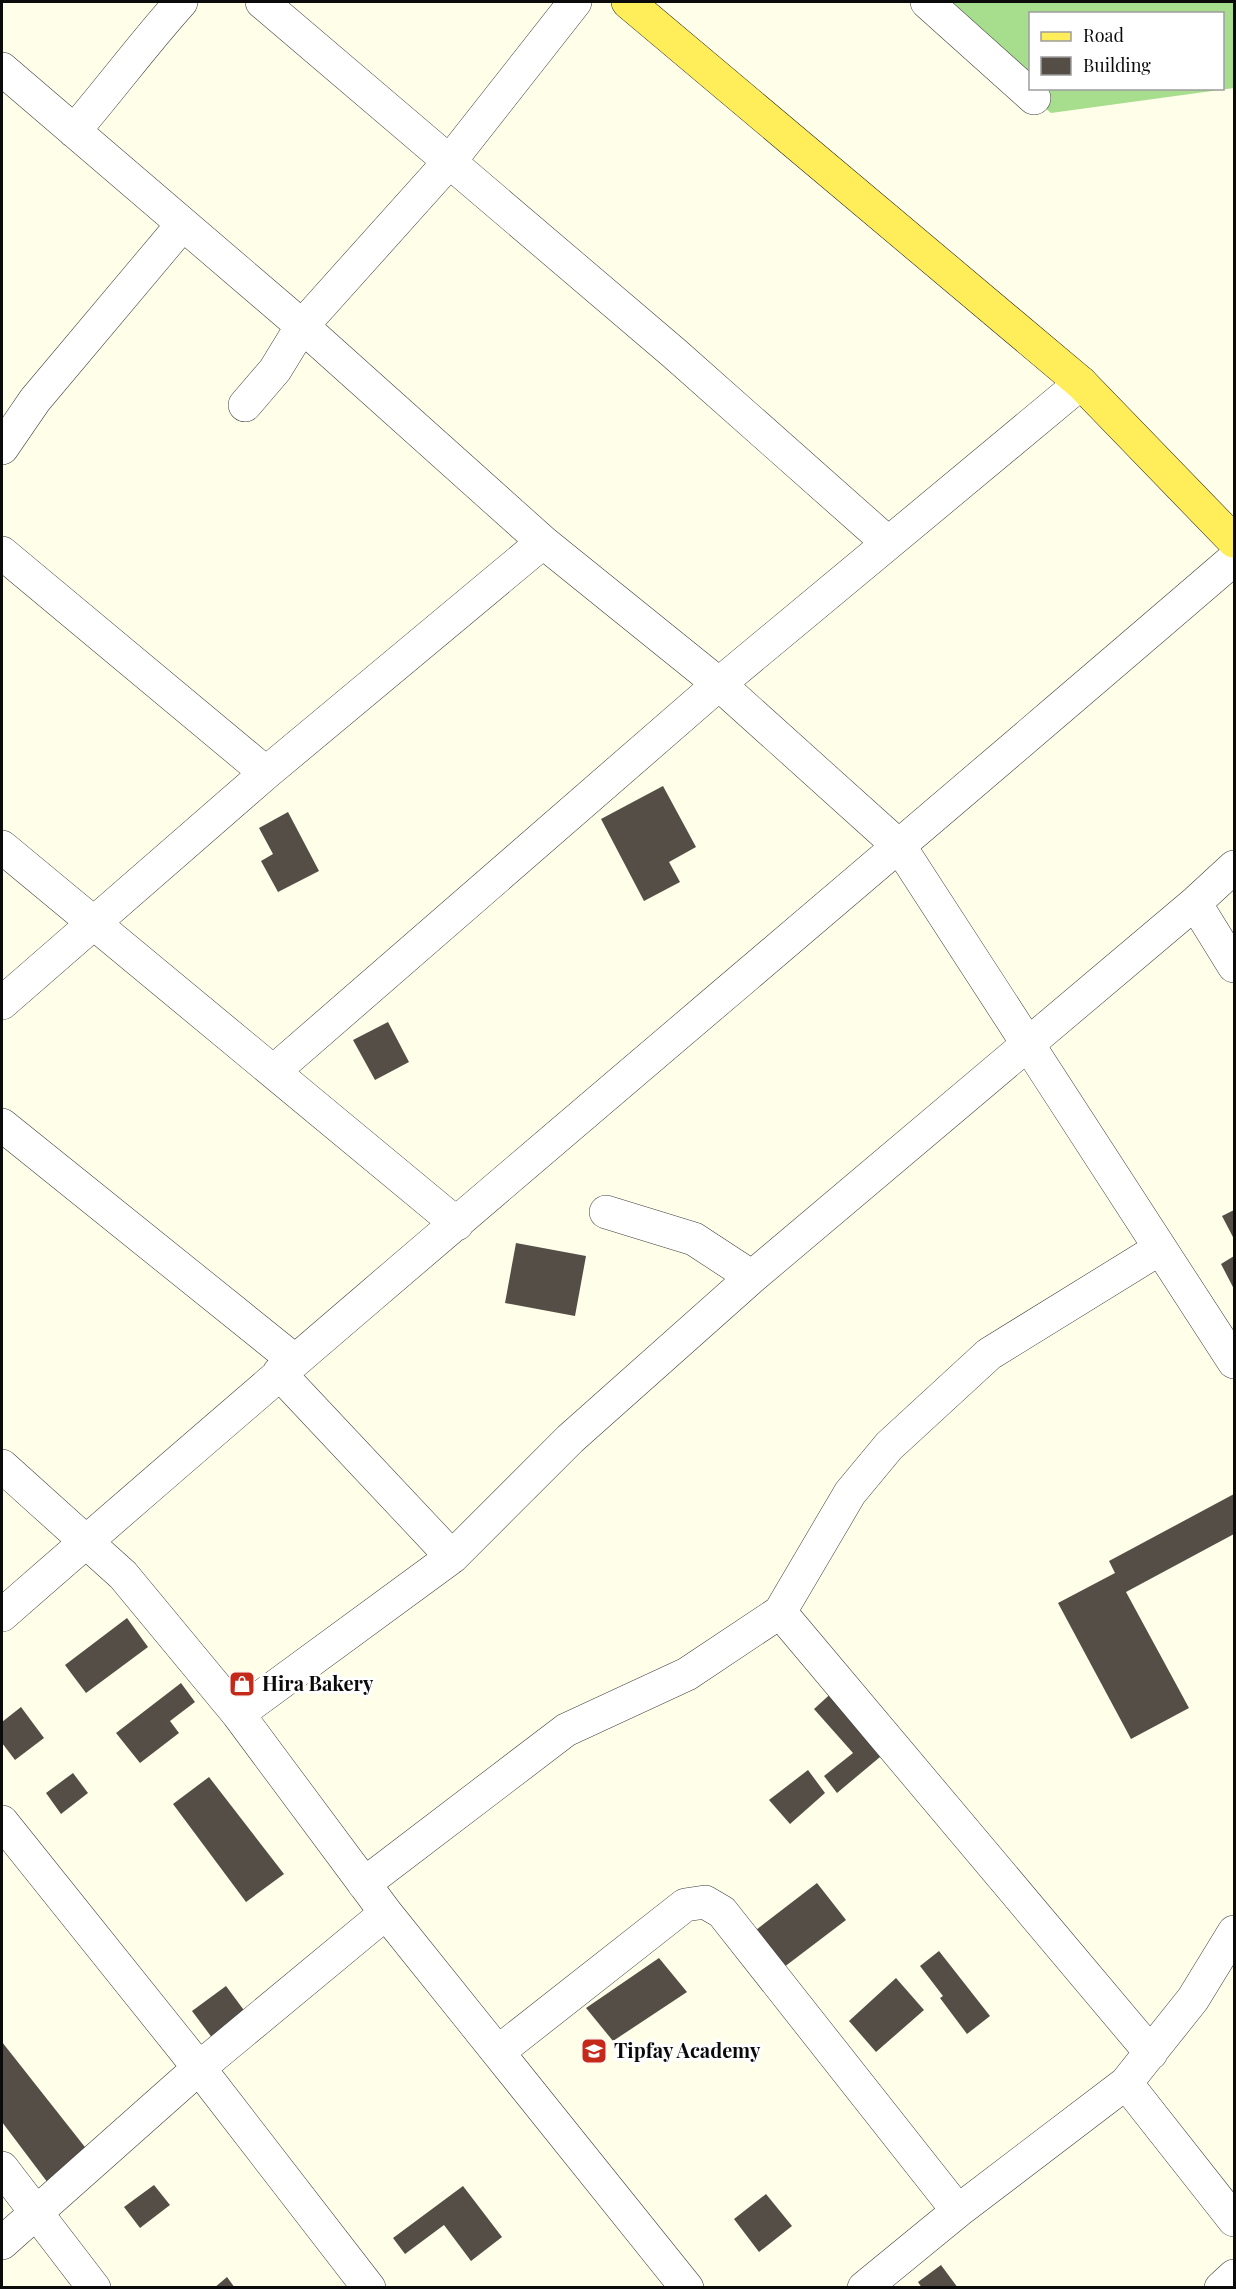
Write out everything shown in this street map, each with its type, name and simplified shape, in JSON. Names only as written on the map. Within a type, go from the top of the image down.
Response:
[{"type":"main road","points":[[628,2],[1081,383],[1234,541]]},
{"type":"street","points":[[74,131],[181,2]]},
{"type":"street","points":[[261,2],[674,352],[887,542]]},
{"type":"street","points":[[245,405],[275,370],[303,326],[450,161],[574,2]]},
{"type":"street","points":[[927,2],[1034,98]]},
{"type":"street","points":[[2,69],[303,326],[543,542],[719,684],[900,847],[1159,1249],[1234,1361]]},
{"type":"street","points":[[2,448],[35,400],[182,225]]},
{"type":"street","points":[[274,1071],[719,684],[1081,383]]},
{"type":"street","points":[[2,1003],[266,772],[543,542]]},
{"type":"street","points":[[2,553],[266,772]]},
{"type":"street","points":[[2,1615],[286,1366],[457,1224],[900,847],[1234,559]]},
{"type":"street","points":[[2,847],[457,1224]]},
{"type":"street","points":[[238,1714],[452,1557],[570,1439],[752,1277],[1027,1042],[1195,903],[1234,867]]},
{"type":"street","points":[[1195,903],[1234,966]]},
{"type":"street","points":[[2,1125],[286,1366],[452,1557]]},
{"type":"street","points":[[606,1212],[694,1239],[752,1277]]},
{"type":"street","points":[[364,1884],[566,1730],[687,1674],[780,1612],[850,1493],[889,1446],[989,1354],[1159,1249]]},
{"type":"street","points":[[2,1466],[87,1540],[123,1575],[238,1714],[364,1884],[498,2052],[674,2283]]},
{"type":"street","points":[[780,1612],[1151,2053]]},
{"type":"street","points":[[2,1822],[199,2068],[369,2288]]},
{"type":"street","points":[[498,2052],[686,1905],[705,1902],[722,1912],[958,2211]]},
{"type":"street","points":[[2,2243],[199,2068],[386,1912]]},
{"type":"street","points":[[864,2288],[958,2211],[1126,2083],[1193,1999],[1234,1932]]},
{"type":"street","points":[[1126,2083],[1234,2220]]},
{"type":"street","points":[[2,2168],[94,2288]]},
{"type":"street","points":[[1221,2288],[1234,2276]]},
{"type":"green space","points":[[914,2],[1234,2],[1234,88],[1224,89],[1224,12],[1029,12],[1029,90],[1219,90],[1051,113]]},
{"type":"building","points":[[663,786],[696,847],[669,862],[680,882],[644,901],[601,819]]},
{"type":"building","points":[[288,812],[319,871],[278,892],[261,861],[273,854],[259,828]]},
{"type":"building","points":[[388,1022],[409,1062],[375,1080],[353,1040]]},
{"type":"building","points":[[1234,1210],[1234,1239],[1222,1216]]},
{"type":"building","points":[[516,1243],[586,1256],[575,1316],[505,1303]]},
{"type":"building","points":[[1234,1256],[1234,1289],[1221,1264]]},
{"type":"building","points":[[1234,1494],[1234,1534],[1126,1592],[1189,1708],[1131,1739],[1058,1603],[1115,1573],[1109,1561]]},
{"type":"building","points":[[127,1618],[148,1647],[86,1693],[65,1665]]},
{"type":"building","points":[[181,1683],[195,1702],[170,1721],[179,1733],[140,1763],[116,1733]]},
{"type":"building","points":[[837,1688],[892,1747],[837,1793],[824,1776],[853,1753],[814,1709]]},
{"type":"building","points":[[21,1707],[44,1738],[15,1760],[2,1743],[2,1722]]},
{"type":"building","points":[[808,1770],[825,1793],[790,1824],[769,1800]]},
{"type":"building","points":[[73,1773],[88,1793],[61,1814],[46,1793]]},
{"type":"building","points":[[209,1777],[284,1874],[246,1902],[173,1804]]},
{"type":"building","points":[[817,1883],[846,1920],[771,1977],[743,1940]]},
{"type":"building","points":[[939,1951],[990,2016],[967,2034],[940,1998],[943,1996],[920,1966]]},
{"type":"building","points":[[659,1958],[687,1992],[613,2041],[586,2008]]},
{"type":"building","points":[[896,1978],[924,2010],[876,2052],[849,2021]]},
{"type":"building","points":[[226,1986],[249,2017],[216,2043],[192,2011]]},
{"type":"building","points":[[2,2042],[92,2156],[51,2187],[2,2122]]},
{"type":"building","points":[[154,2185],[170,2205],[140,2228],[124,2207]]},
{"type":"building","points":[[463,2186],[502,2237],[471,2261],[444,2225],[405,2254],[393,2238]]},
{"type":"building","points":[[766,2194],[792,2226],[759,2252],[734,2219]]},
{"type":"building","points":[[941,2265],[958,2288],[922,2288],[918,2282]]},
{"type":"building","points":[[227,2277],[235,2288],[214,2288]]},
{"type":"place","name":"Hira Bakery","points":[[242,1684]]},
{"type":"place","name":"Tipfay Academy","points":[[594,2051]]}]
